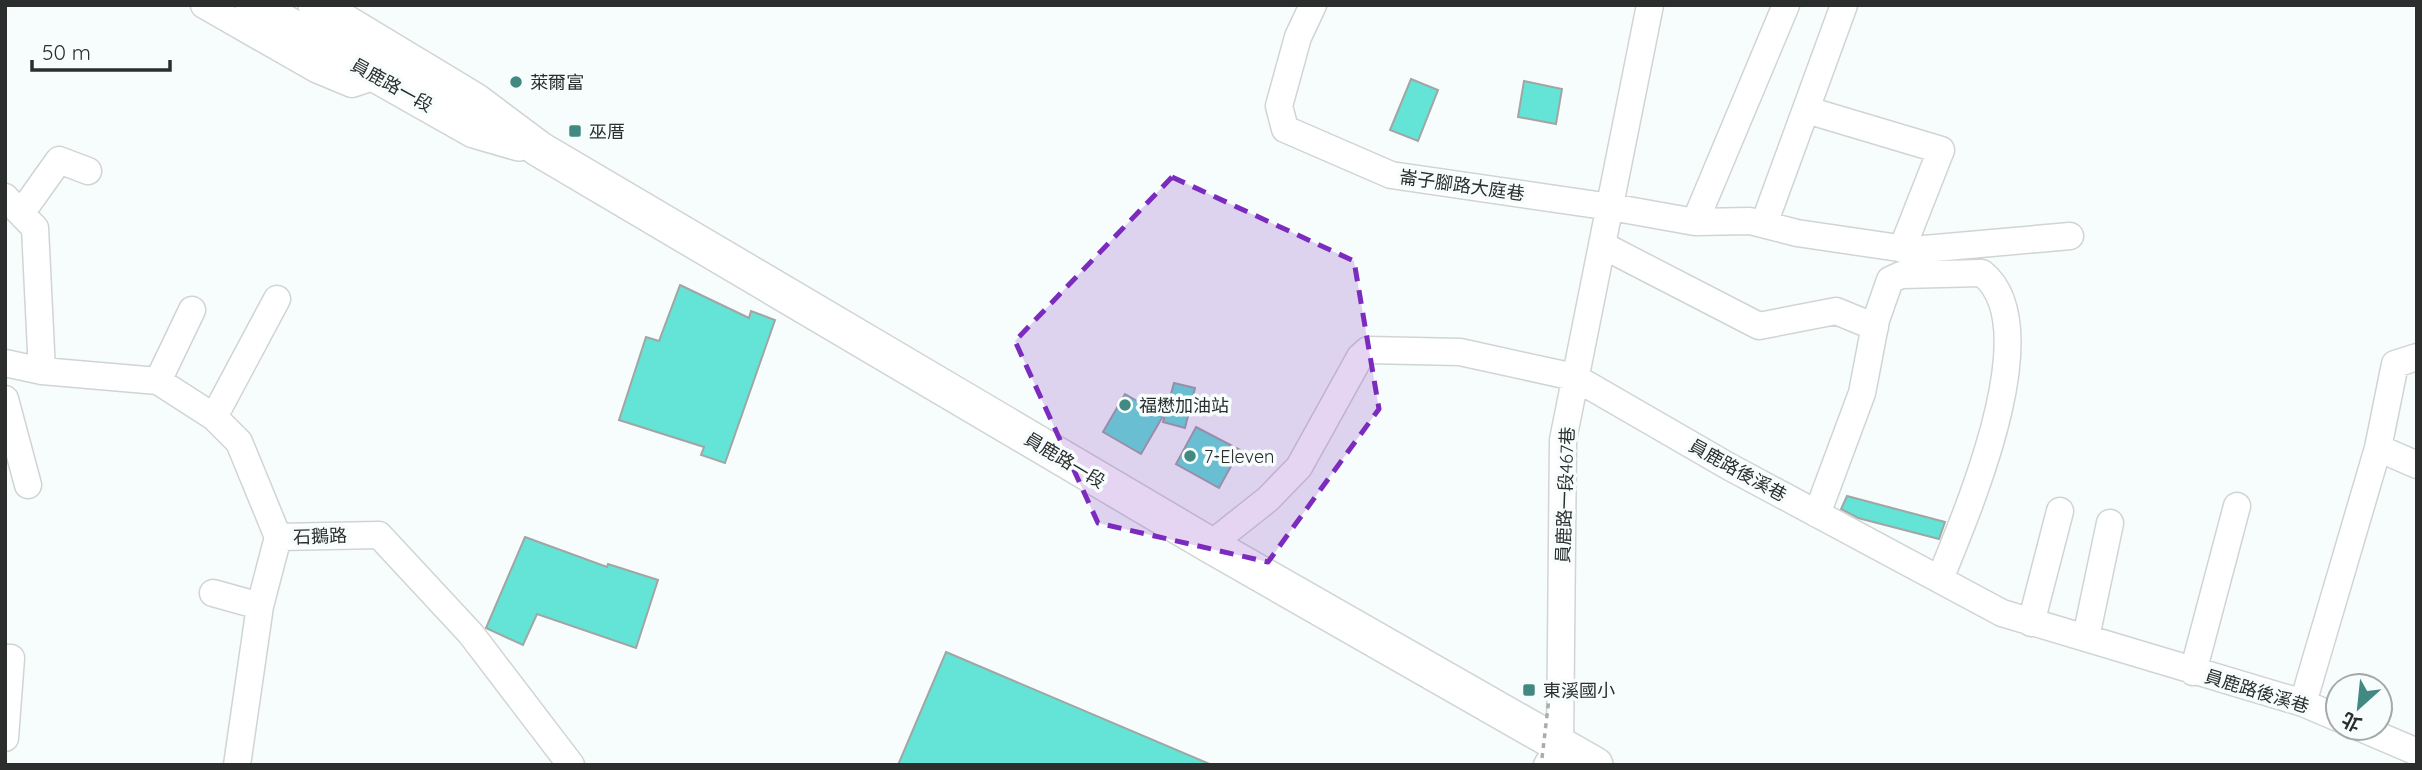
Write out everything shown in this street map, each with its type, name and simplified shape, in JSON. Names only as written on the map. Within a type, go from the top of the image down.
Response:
[{"type":"main road","name":"員鹿路一段","points":[[253,5],[384,64],[475,101],[539,149],[1210,545],[1550,756],[1595,765]]},
{"type":"main road","name":"員鹿路一段","points":[[316,5],[384,64]]},
{"type":"street","points":[[204,5],[316,69],[352,83],[384,64],[356,14],[343,5]]},
{"type":"street","name":"崙子腳路大庭巷","points":[[1313,5],[1298,37],[1279,106],[1285,129],[1391,175],[1611,206],[1695,222],[1750,221],[1797,233],[1902,249],[2070,236]]},
{"type":"street","points":[[1611,206],[1650,5]]},
{"type":"street","points":[[1695,222],[1786,5]]},
{"type":"street","points":[[1764,224],[1844,5]]},
{"type":"street","points":[[1807,110],[1941,150],[1902,249]]},
{"type":"street","points":[[42,371],[35,228],[13,204],[59,160],[88,171]]},
{"type":"street","name":"員鹿路一段467巷","points":[[1550,756],[1563,440],[1611,206]]},
{"type":"street","points":[[1602,245],[1759,326],[1836,311],[1875,327]]},
{"type":"street","points":[[1817,514],[1861,393],[1875,327],[1890,280],[1901,275],[1982,273],[1994,283],[2004,304],[2007,363],[1997,419],[1972,499],[1940,579]]},
{"type":"street","points":[[214,417],[277,299]]},
{"type":"street","points":[[158,382],[192,310]]},
{"type":"street","name":"員鹿路後溪巷","points":[[1210,545],[1268,499],[1299,467],[1331,414],[1360,356],[1368,350],[1460,352],[1574,377],[1817,514],[2003,613],[2303,703],[2324,712]]},
{"type":"street","points":[[2303,703],[2378,448],[2395,364],[2417,357]]},
{"type":"street","name":"石鵝路","points":[[5,363],[42,371],[158,382],[214,417],[239,442],[278,537],[379,535],[471,634],[571,765]]},
{"type":"street","points":[[5,399],[28,485]]},
{"type":"street","points":[[2378,448],[2417,465]]},
{"type":"street","points":[[2193,672],[2237,506]]},
{"type":"street","points":[[2031,623],[2060,511]]},
{"type":"street","points":[[2086,637],[2110,523]]},
{"type":"street","points":[[237,765],[260,606],[278,537]]},
{"type":"street","points":[[213,593],[260,606]]},
{"type":"street","points":[[5,659],[11,658],[5,738]]},
{"type":"street","points":[[2394,742],[2417,752]]},
{"type":"path","points":[[1550,690],[1550,756]]},
{"type":"highlighted area","points":[[1172,177],[1354,261],[1379,409],[1268,562],[1098,523],[1015,341]]},
{"type":"building","points":[[1411,79],[1438,90],[1418,141],[1390,130]]},
{"type":"building","points":[[1524,81],[1562,89],[1556,124],[1518,117]]},
{"type":"building","points":[[680,285],[749,318],[751,311],[775,320],[725,463],[701,455],[704,447],[619,420],[646,337],[659,341]]},
{"type":"building","points":[[1174,383],[1195,388],[1185,428],[1163,422]]},
{"type":"building","points":[[1125,394],[1163,416],[1141,454],[1103,432]]},
{"type":"building","points":[[1196,427],[1240,450],[1219,488],[1176,464]]},
{"type":"building","points":[[1847,496],[1945,522],[1939,539],[1858,518],[1841,509]]},
{"type":"building","points":[[525,537],[607,567],[608,564],[658,580],[636,648],[537,614],[523,645],[486,628]]},
{"type":"building","points":[[946,652],[1212,765],[898,765]]},
{"type":"place","name":"萊爾富","points":[[516,82]]},
{"type":"place","name":"巫厝","points":[[575,131]]},
{"type":"place","name":"福懋加油站","points":[[1125,405]]},
{"type":"place","name":"7-Eleven","points":[[1190,456]]},
{"type":"place","name":"東溪國小","points":[[1529,690]]}]
